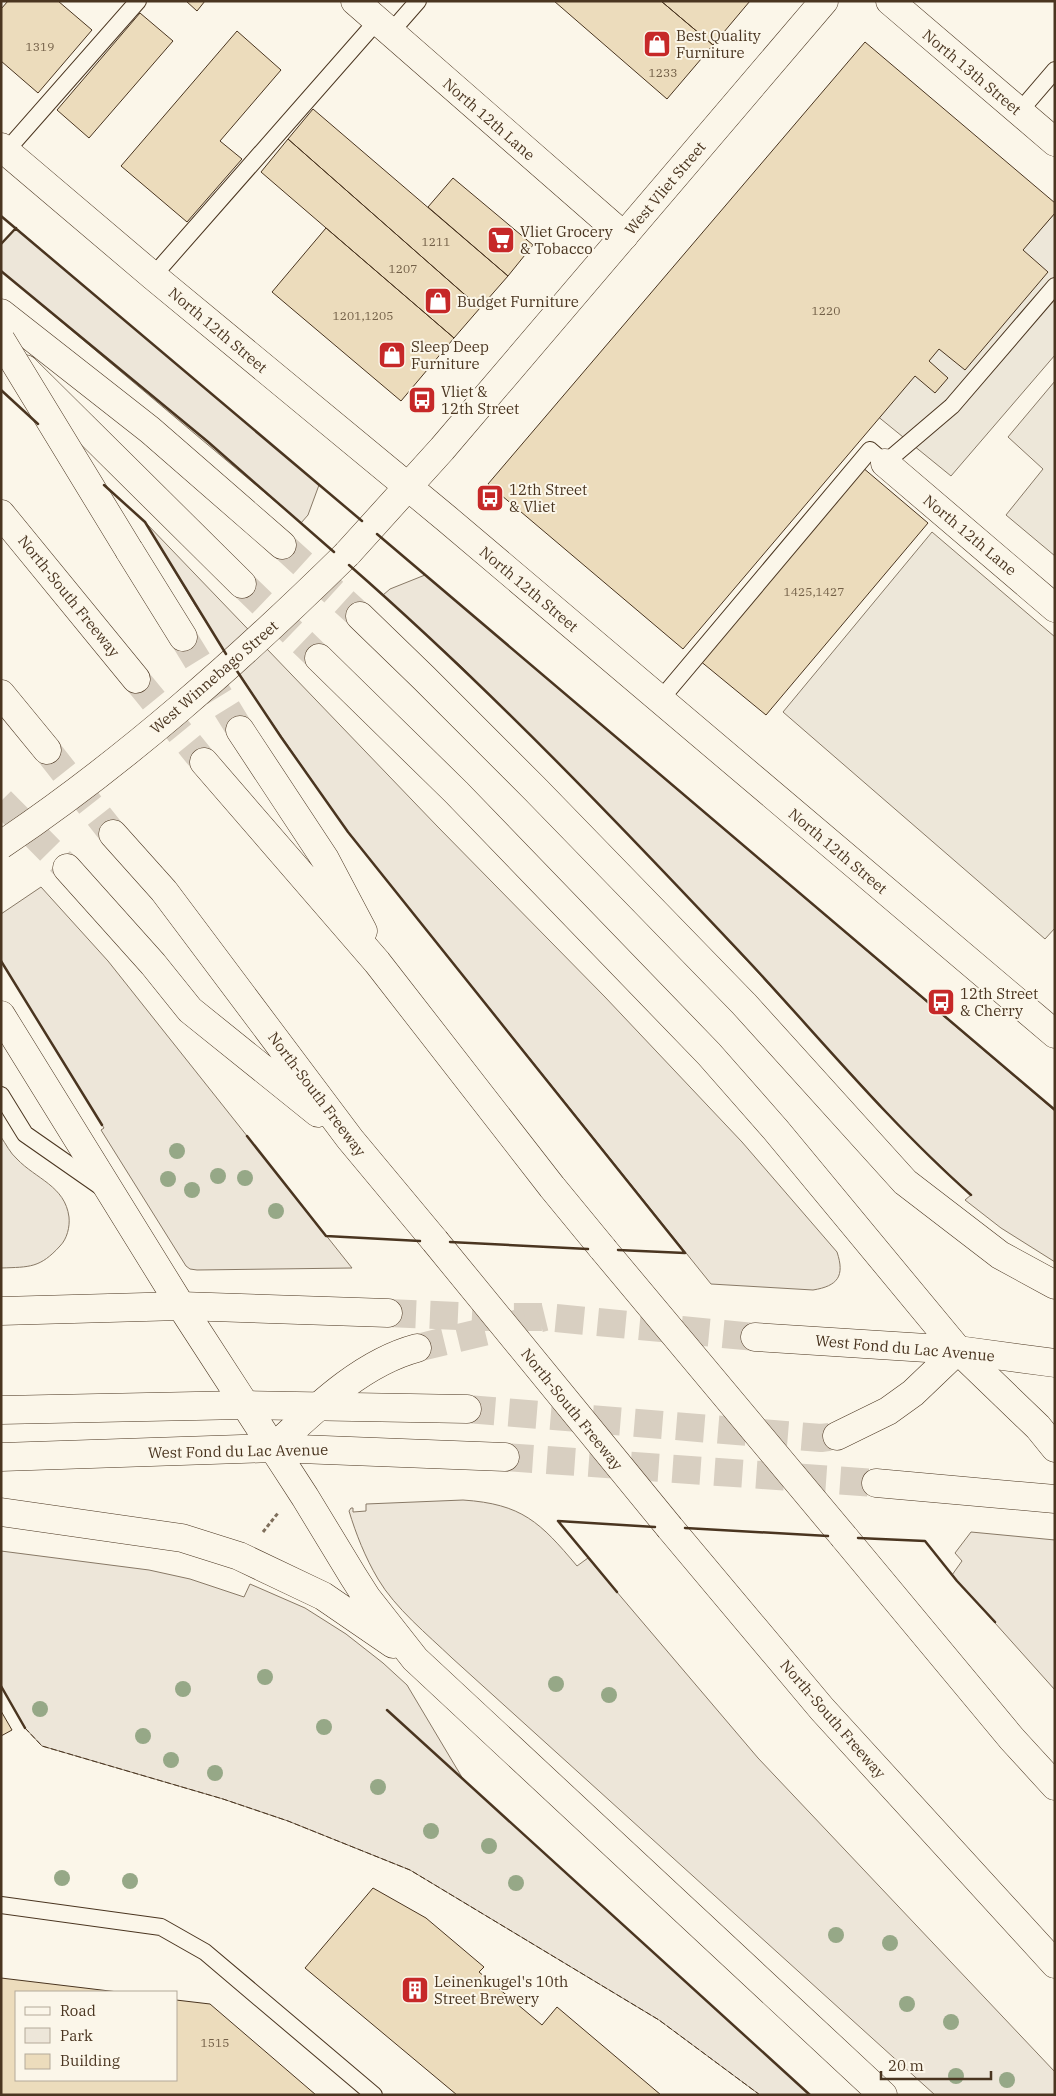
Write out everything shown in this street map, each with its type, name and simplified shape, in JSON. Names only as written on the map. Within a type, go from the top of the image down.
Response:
[{"type":"main road","name":"North 12th Lane","points":[[355,1],[624,236]]},
{"type":"main road","name":"West Vliet Street","points":[[408,486],[442,450],[824,1]]},
{"type":"main road","name":"North 13th Street","points":[[890,1],[1055,142]]},
{"type":"main road","name":"North 12th Street","points":[[4,149],[153,276],[408,486],[660,700],[1053,1028]]},
{"type":"main road","points":[[1,313],[150,430],[282,545]]},
{"type":"main road","points":[[1,340],[183,637]]},
{"type":"main road","points":[[1,346],[242,584]]},
{"type":"main road","name":"North 12th Lane","points":[[884,463],[1055,608]]},
{"type":"main road","name":"West Winnebago Street","points":[[1,845],[90,783],[254,643],[346,554],[408,486]]},
{"type":"main road","name":"North-South Freeway","points":[[1,514],[136,679]]},
{"type":"main road","points":[[360,616],[528,781],[744,1004],[905,1182],[1000,1256],[1055,1285]]},
{"type":"main road","points":[[319,658],[456,792],[709,1054],[775,1130],[958,1350],[1038,1427],[1055,1448]]},
{"type":"main road","points":[[1,694],[47,750]]},
{"type":"main road","points":[[240,730],[325,859],[350,903],[377,962]]},
{"type":"main road","points":[[204,762],[377,962],[546,1180],[603,1250],[1006,1731],[1055,1786]]},
{"type":"main road","name":"North-South Freeway","points":[[113,834],[164,892],[350,1139],[670,1528],[822,1709],[1055,1964]]},
{"type":"main road","points":[[68,868],[153,964],[190,1010],[350,1139]]},
{"type":"main road","points":[[1,1015],[181,1306],[367,1598],[415,1658],[883,2095]]},
{"type":"main road","points":[[1,1311],[181,1306],[388,1313]]},
{"type":"main road","name":"West Fond du Lac Avenue","points":[[755,1337],[958,1350],[1055,1363]]},
{"type":"main road","points":[[273,1448],[317,1407],[351,1380],[406,1351],[418,1348]]},
{"type":"main road","points":[[837,1436],[888,1411],[913,1393],[958,1350]]},
{"type":"main road","points":[[1,1410],[244,1405],[466,1409]]},
{"type":"main road","name":"West Fond du Lac Avenue","points":[[1,1457],[273,1448],[505,1457]]},
{"type":"main road","points":[[876,1483],[1055,1500]]},
{"type":"main road","points":[[1,1512],[182,1538],[250,1560],[323,1596],[415,1658]]},
{"type":"lane","points":[[4,149],[138,1]]},
{"type":"lane","points":[[153,276],[384,27],[418,1]]},
{"type":"lane","points":[[1019,112],[1055,70]]},
{"type":"lane","points":[[660,700],[870,450],[884,463],[952,406],[1055,286]]},
{"type":"lane","points":[[1,1095],[25,1134],[112,1194]]},
{"type":"lane","points":[[1,1905],[161,1927],[205,1952],[374,2095]]},
{"type":"path","points":[[262,1534],[282,1507]]},
{"type":"green space","points":[[16,228],[319,485],[308,515],[301,523],[1,271],[1,244]]},
{"type":"green space","points":[[145,522],[437,826],[605,997],[742,1142],[837,1252],[840,1274],[834,1283],[813,1290],[711,1284],[348,832],[263,710],[195,605]]},
{"type":"green space","points":[[425,575],[1055,1111],[1055,1262],[1001,1228],[965,1200],[971,1195],[906,1133],[675,883],[462,667],[383,595],[390,589]]},
{"type":"green space","points":[[41,887],[108,961],[352,1268],[197,1270],[186,1266],[101,1130],[104,1128],[1,961],[1,914]]},
{"type":"green space","points":[[1,1137],[15,1157],[56,1190],[66,1206],[69,1217],[68,1233],[60,1246],[46,1259],[34,1265],[1,1268]]},
{"type":"green space","points":[[463,1500],[483,1502],[515,1511],[540,1527],[577,1566],[588,1558],[758,1758],[1055,2072],[1055,2095],[935,2095],[412,1621],[393,1600],[378,1579],[361,1545],[349,1511],[353,1508],[353,1512],[366,1511],[366,1504]]},
{"type":"green space","points":[[971,1532],[1055,1540],[1055,1690],[952,1575],[962,1561],[955,1553]]},
{"type":"green space","points":[[1,1551],[149,1570],[190,1579],[244,1597],[250,1584],[305,1608],[346,1634],[407,1685],[463,1779],[810,2095],[760,2095],[659,2020],[410,1870],[288,1821],[223,1799],[42,1746],[25,1728],[1,1686]]},
{"type":"shaded area","points":[[1055,213],[1055,355],[951,476],[876,415]]},
{"type":"shaded area","points":[[1055,381],[1055,556],[1006,515],[1043,469],[1008,437]]},
{"type":"shaded area","points":[[932,532],[1055,637],[1055,928],[1045,939],[783,712]]},
{"type":"building","points":[[8,1],[58,1],[92,30],[38,93],[1,61],[1,9]]},
{"type":"building","points":[[186,1],[205,1],[197,11]]},
{"type":"building","points":[[554,1],[661,1],[713,45],[667,99]]},
{"type":"building","points":[[661,1],[750,1],[713,45]]},
{"type":"building","points":[[140,13],[173,41],[89,138],[57,110]]},
{"type":"building","points":[[237,31],[281,70],[220,141],[242,159],[187,222],[121,166]]},
{"type":"building","points":[[865,42],[1055,203],[1055,213],[1023,250],[1048,272],[965,370],[939,349],[929,361],[948,378],[935,393],[915,376],[683,649],[488,484]]},
{"type":"building","points":[[313,109],[508,276],[480,308],[288,139]]},
{"type":"building","points":[[288,139],[480,308],[454,338],[261,172]]},
{"type":"building","points":[[453,178],[533,245],[508,276],[428,207]]},
{"type":"building","points":[[326,228],[454,338],[401,401],[272,292]]},
{"type":"building","points":[[862,467],[928,523],[766,715],[699,660]]},
{"type":"building","points":[[1,1711],[12,1730],[1,1736]]},
{"type":"building","name":"Leinenkugel's 10th Street Brewery","points":[[373,1888],[426,1918],[484,1967],[479,1972],[542,2025],[557,2007],[661,2095],[457,2095],[305,1968]]},
{"type":"building","points":[[1,1978],[110,1991],[15,1991],[15,2081],[178,2081],[178,2000],[210,2004],[316,2095],[1,2095]]},
{"type":"tunnel","points":[[282,545],[360,616]]},
{"type":"tunnel","points":[[242,584],[319,658]]},
{"type":"tunnel","points":[[183,637],[240,730]]},
{"type":"tunnel","points":[[136,679],[204,762]]},
{"type":"tunnel","points":[[47,750],[113,834]]},
{"type":"tunnel","points":[[1,801],[67,868]]},
{"type":"tunnel","points":[[388,1313],[482,1317],[545,1317],[755,1337]]},
{"type":"tunnel","points":[[417,1348],[545,1317]]},
{"type":"tunnel","points":[[467,1409],[821,1438],[837,1436]]},
{"type":"tunnel","points":[[505,1457],[876,1483]]},
{"type":"fence","points":[[25,1728],[42,1746],[223,1799],[288,1821],[410,1870],[659,2020],[760,2095]]},
{"type":"wall","points":[[1,216],[362,521]]},
{"type":"wall","points":[[1,244],[16,228]]},
{"type":"wall","points":[[1,271],[207,441],[334,552]]},
{"type":"wall","points":[[1,390],[38,424]]},
{"type":"wall","points":[[104,485],[145,522],[226,654]]},
{"type":"wall","points":[[377,534],[1055,1110]]},
{"type":"wall","points":[[349,565],[454,661],[556,761],[753,966],[886,1112],[971,1195]]},
{"type":"wall","points":[[237,671],[348,832],[685,1253]]},
{"type":"wall","points":[[1,961],[102,1125]]},
{"type":"wall","points":[[247,1136],[326,1236],[420,1241]]},
{"type":"wall","points":[[450,1242],[588,1249]]},
{"type":"wall","points":[[618,1250],[685,1253]]},
{"type":"wall","points":[[558,1521],[655,1527]]},
{"type":"wall","points":[[558,1521],[617,1592]]},
{"type":"wall","points":[[685,1528],[828,1536]]},
{"type":"wall","points":[[858,1538],[925,1541],[957,1581],[995,1622]]},
{"type":"wall","points":[[1,1686],[25,1728]]},
{"type":"wall","points":[[387,1710],[810,2095]]},
{"type":"place","name":"Best Quality Furniture","points":[[657,44]]},
{"type":"place","name":"Vliet Grocery & Tobacco","points":[[501,240]]},
{"type":"place","name":"Budget Furniture","points":[[438,301]]},
{"type":"place","name":"Sleep Deep Furniture","points":[[392,355]]},
{"type":"place","name":"Vliet & 12th Street","points":[[422,400]]},
{"type":"place","name":"12th Street & Vliet","points":[[490,498]]},
{"type":"place","name":"12th Street & Cherry","points":[[941,1002]]},
{"type":"place","name":"Leinenkugel's 10th Street Brewery","points":[[415,1990]]}]
